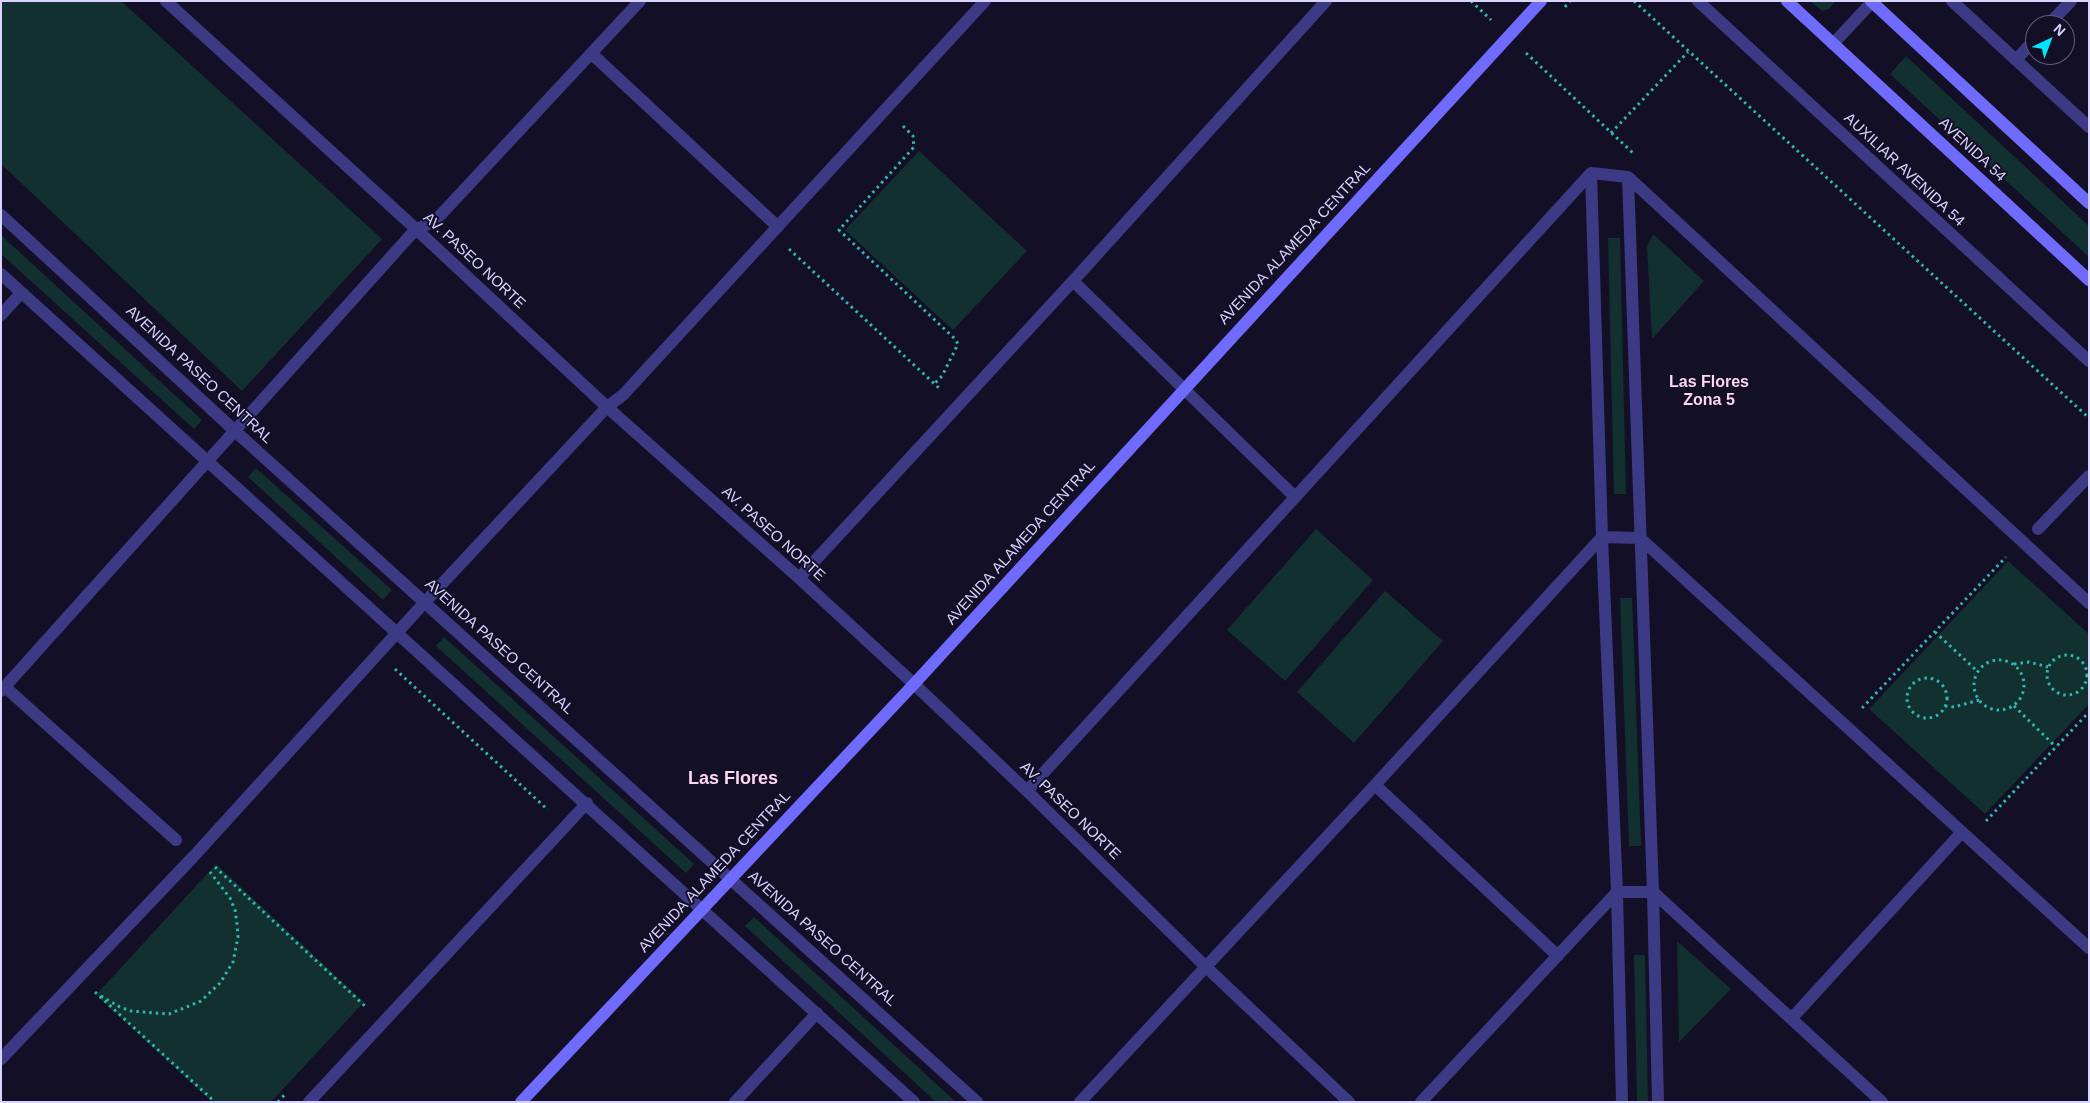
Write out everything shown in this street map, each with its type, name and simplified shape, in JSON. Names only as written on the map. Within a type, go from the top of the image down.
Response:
[{"type":"street","name":"AV. PASEO NORTE","points":[[166,1],[416,229],[607,407],[799,578],[914,684],[1348,1102]]},
{"type":"street","points":[[176,840],[3,689],[209,462],[234,430],[416,229],[434,222],[640,1]]},
{"type":"street","points":[[1,1060],[194,856],[425,602],[607,407],[622,395],[985,1]]},
{"type":"street","points":[[799,578],[1073,281],[1326,1]]},
{"type":"street","name":"AVENIDA ALAMEDA CENTRAL","points":[[521,1102],[914,684],[1541,1]]},
{"type":"street","name":"AUXILIAR AVENIDA 54","points":[[1698,1],[2089,361]]},
{"type":"street","name":"AVENIDA 54","points":[[1787,1],[2089,280]]},
{"type":"street","points":[[1952,1],[2089,127]]},
{"type":"street","points":[[2058,15],[2071,1]]},
{"type":"street","points":[[1833,44],[1872,2],[2089,203]]},
{"type":"street","points":[[2016,60],[2025,50]]},
{"type":"street","points":[[592,54],[778,226]]},
{"type":"street","points":[[1591,173],[1628,177],[2089,603]]},
{"type":"street","points":[[1027,791],[1591,173]]},
{"type":"street","points":[[1591,173],[1602,537],[1617,892],[1622,1102]]},
{"type":"street","points":[[1628,177],[1653,892],[1658,1102]]},
{"type":"street","name":"AVENIDA PASEO CENTRAL","points":[[1,215],[234,430],[977,1102]]},
{"type":"street","points":[[1,274],[914,1102]]},
{"type":"street","points":[[1073,281],[1185,388],[1295,498]]},
{"type":"street","points":[[1,315],[22,293]]},
{"type":"street","points":[[2038,529],[2089,476]]},
{"type":"street","points":[[1080,1102],[1376,785],[1602,537],[1640,538],[2089,948]]},
{"type":"street","points":[[1376,785],[1558,956]]},
{"type":"street","points":[[309,1102],[587,804]]},
{"type":"street","points":[[1792,1018],[1962,832]]},
{"type":"street","points":[[1421,1102],[1617,892],[1653,892],[1882,1102]]},
{"type":"street","points":[[735,1102],[817,1013]]},
{"type":"path","points":[[1634,1],[2089,418]]},
{"type":"path","points":[[1611,133],[1688,52]]},
{"type":"path","points":[[899,122],[913,136],[914,147],[839,230],[955,339],[958,344],[942,376],[934,384]]},
{"type":"path","points":[[785,245],[942,391]]},
{"type":"path","points":[[1869,715],[1862,708],[2008,555],[2011,558]]},
{"type":"path","points":[[1935,632],[1977,671]]},
{"type":"path","points":[[2070,654],[2076,656],[2085,666],[2087,672],[2085,685],[2075,694],[2061,694],[2055,691],[2048,680],[2048,666],[2057,657],[2070,654]]},
{"type":"path","points":[[2013,664],[2023,677],[2022,693],[2014,706],[1996,710],[1987,708],[1979,700],[1973,687],[1977,671],[1983,664],[1998,659],[2013,664],[2029,662],[2048,666]]},
{"type":"path","points":[[387,675],[394,668],[402,675],[548,810],[542,817]]},
{"type":"path","points":[[1929,679],[1934,680],[1940,683],[1946,694],[1945,706],[1937,716],[1930,718],[1917,715],[1908,705],[1909,691],[1916,682],[1929,679]]},
{"type":"path","points":[[1945,706],[1954,707],[1979,700]]},
{"type":"path","points":[[2014,706],[2056,747]]},
{"type":"path","points":[[1982,818],[1986,822],[2089,712]]},
{"type":"path","points":[[211,863],[366,1006]]},
{"type":"path","points":[[206,868],[230,898],[235,910],[237,924],[238,937],[233,962],[220,983],[200,1001],[169,1014],[142,1013],[120,1007],[94,991],[215,1102]]},
{"type":"path","points":[[359,1014],[372,999]]},
{"type":"path","points":[[278,1102],[291,1087]]},
{"type":"green space","points":[[1,1],[121,1],[382,239],[242,391],[1,164]]},
{"type":"green space","points":[[1810,1],[1836,1],[1829,9],[1822,11]]},
{"type":"green space","points":[[1906,56],[2089,226],[2089,257],[1890,74]]},
{"type":"green space","points":[[919,151],[1027,251],[953,330],[845,230]]},
{"type":"green space","points":[[1653,234],[1704,281],[1652,339],[1647,247]]},
{"type":"green space","points":[[1,235],[202,420],[194,429],[1,254]]},
{"type":"green space","points":[[1608,238],[1620,238],[1626,494],[1614,494]]},
{"type":"green space","points":[[256,468],[392,590],[383,600],[248,477]]},
{"type":"green space","points":[[1316,529],[1373,580],[1285,681],[1227,630]]},
{"type":"green space","points":[[2008,561],[2089,634],[2089,704],[1985,814],[1869,709]]},
{"type":"green space","points":[[1385,591],[1443,641],[1354,743],[1297,692]]},
{"type":"green space","points":[[1620,598],[1632,598],[1641,846],[1629,846]]},
{"type":"green space","points":[[444,637],[694,864],[686,873],[436,646]]},
{"type":"green space","points":[[216,864],[364,1002],[271,1102],[212,1102],[96,995]]},
{"type":"green space","points":[[754,917],[956,1102],[936,1102],[745,926]]},
{"type":"green space","points":[[1677,941],[1731,989],[1679,1042]]},
{"type":"green space","points":[[1634,955],[1645,955],[1648,1102],[1637,1102]]},
{"type":"district","name":"Las Flores Zona 5","points":[[1709,392]]},
{"type":"district","name":"Las Flores","points":[[733,779]]}]
